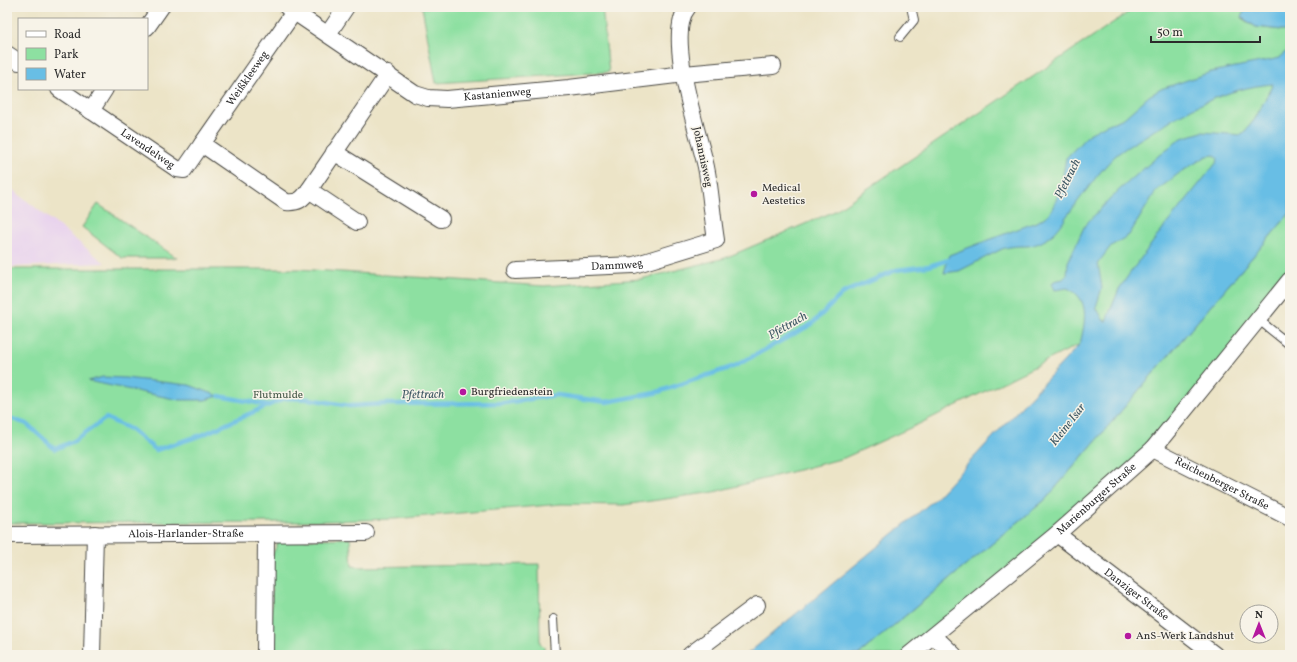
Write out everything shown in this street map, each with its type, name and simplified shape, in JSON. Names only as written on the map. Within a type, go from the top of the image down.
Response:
[{"type":"street","points":[[148,26],[161,7]]},
{"type":"street","points":[[328,34],[346,7]]},
{"type":"street","name":"Johannisweg","points":[[688,7],[684,11],[680,33],[680,60],[706,168],[716,240]]},
{"type":"street","name":"Kastanienweg","points":[[290,10],[388,74],[415,94],[428,98],[447,99],[569,88],[684,74]]},
{"type":"street","name":"Weißkleeweg","points":[[202,144],[290,10]]},
{"type":"street","points":[[7,54],[18,61]]},
{"type":"street","points":[[684,74],[773,66]]},
{"type":"street","points":[[202,144],[286,202],[301,200],[388,74]]},
{"type":"street","name":"Lavendelweg","points":[[60,90],[177,169],[184,170],[188,166],[202,144]]},
{"type":"street","points":[[91,111],[104,90]]},
{"type":"street","points":[[334,152],[441,219]]},
{"type":"street","points":[[309,190],[357,222]]},
{"type":"street","name":"Dammweg","points":[[515,270],[634,265],[716,240]]},
{"type":"street","name":"Marienburger Straße","points":[[909,655],[1057,534],[1153,449],[1202,386],[1259,320],[1290,280]]},
{"type":"street","name":"Reichenberger Straße","points":[[1153,449],[1290,518]]},
{"type":"street","name":"Alois-Harlander-Straße","points":[[7,535],[266,535],[366,533]]},
{"type":"street","points":[[92,655],[95,534]]},
{"type":"street","name":"Danziger Straße","points":[[1057,534],[1215,655]]},
{"type":"street","points":[[265,655],[266,535]]},
{"type":"street","points":[[690,655],[757,605]]},
{"type":"street","points":[[934,636],[954,655]]},
{"type":"lane","points":[[900,37],[914,20],[912,7]]},
{"type":"lane","points":[[1259,320],[1290,345]]},
{"type":"lane","points":[[553,619],[555,655]]},
{"type":"shaded area","points":[[7,185],[105,263],[7,267]]},
{"type":"green space","points":[[422,7],[602,7],[609,72],[436,83]]},
{"type":"green space","name":"Flutmulde","points":[[1136,7],[1253,7],[1245,10],[1241,18],[1256,27],[1282,30],[1290,33],[1290,51],[1255,119],[1119,289],[1109,317],[1080,344],[919,424],[844,458],[714,492],[623,505],[561,504],[394,519],[299,522],[7,523],[7,269],[299,269],[544,286],[641,279],[725,258],[833,212]]},
{"type":"green space","points":[[98,204],[177,258],[122,258],[82,227]]},
{"type":"green space","points":[[1290,213],[1290,280],[1153,449],[934,636],[899,655],[858,655],[1046,499]]},
{"type":"green space","points":[[350,538],[352,566],[359,567],[539,564],[540,643],[544,647],[544,655],[271,655],[272,556],[279,540]]},
{"type":"water","points":[[1253,7],[1290,7],[1290,33],[1282,30],[1256,27],[1241,17],[1245,10]]},
{"type":"water","name":"Kleine Isar","points":[[1290,51],[1290,213],[1046,499],[858,655],[746,655],[934,500],[1080,344],[1084,312],[1080,298],[1075,292],[1067,288],[1055,290],[1052,284],[1054,281],[1063,279],[1067,275],[1068,262],[1085,225],[1118,191],[1164,151],[1182,138],[1202,132],[1242,135],[1255,119],[1273,84],[1255,86],[1222,95],[1176,117],[1125,148],[1107,164],[1055,232],[1045,240],[1033,245],[1002,249],[959,271],[944,273],[949,255],[1039,221],[1049,214],[1061,186],[1066,158],[1089,134],[1124,118],[1149,96],[1161,89],[1211,72],[1280,58],[1284,53]],"holes":[[[1215,155],[1218,159],[1130,273],[1119,289],[1106,321],[1104,321],[1096,307],[1102,288],[1098,263],[1111,246],[1129,235],[1156,191],[1182,171],[1207,156]]]},
{"type":"water","points":[[103,377],[189,385],[219,396],[205,400],[179,400],[88,381]]},
{"type":"waterway","name":"Pfettrach","points":[[7,417],[27,424],[55,449],[74,441],[106,418],[130,429],[156,450],[202,435],[285,398],[310,399],[350,406],[385,404],[504,403],[557,395],[606,402],[655,393],[735,366],[812,324],[843,293],[896,270],[929,266],[952,259]]},
{"type":"waterway","name":"Pfettrach","points":[[219,396],[268,405]]},
{"type":"place","name":"Medical Aestetics","points":[[754,194]]},
{"type":"place","name":"Burgfriedenstein","points":[[463,392]]},
{"type":"place","name":"AnS-Werk Landshut","points":[[1128,636]]}]
